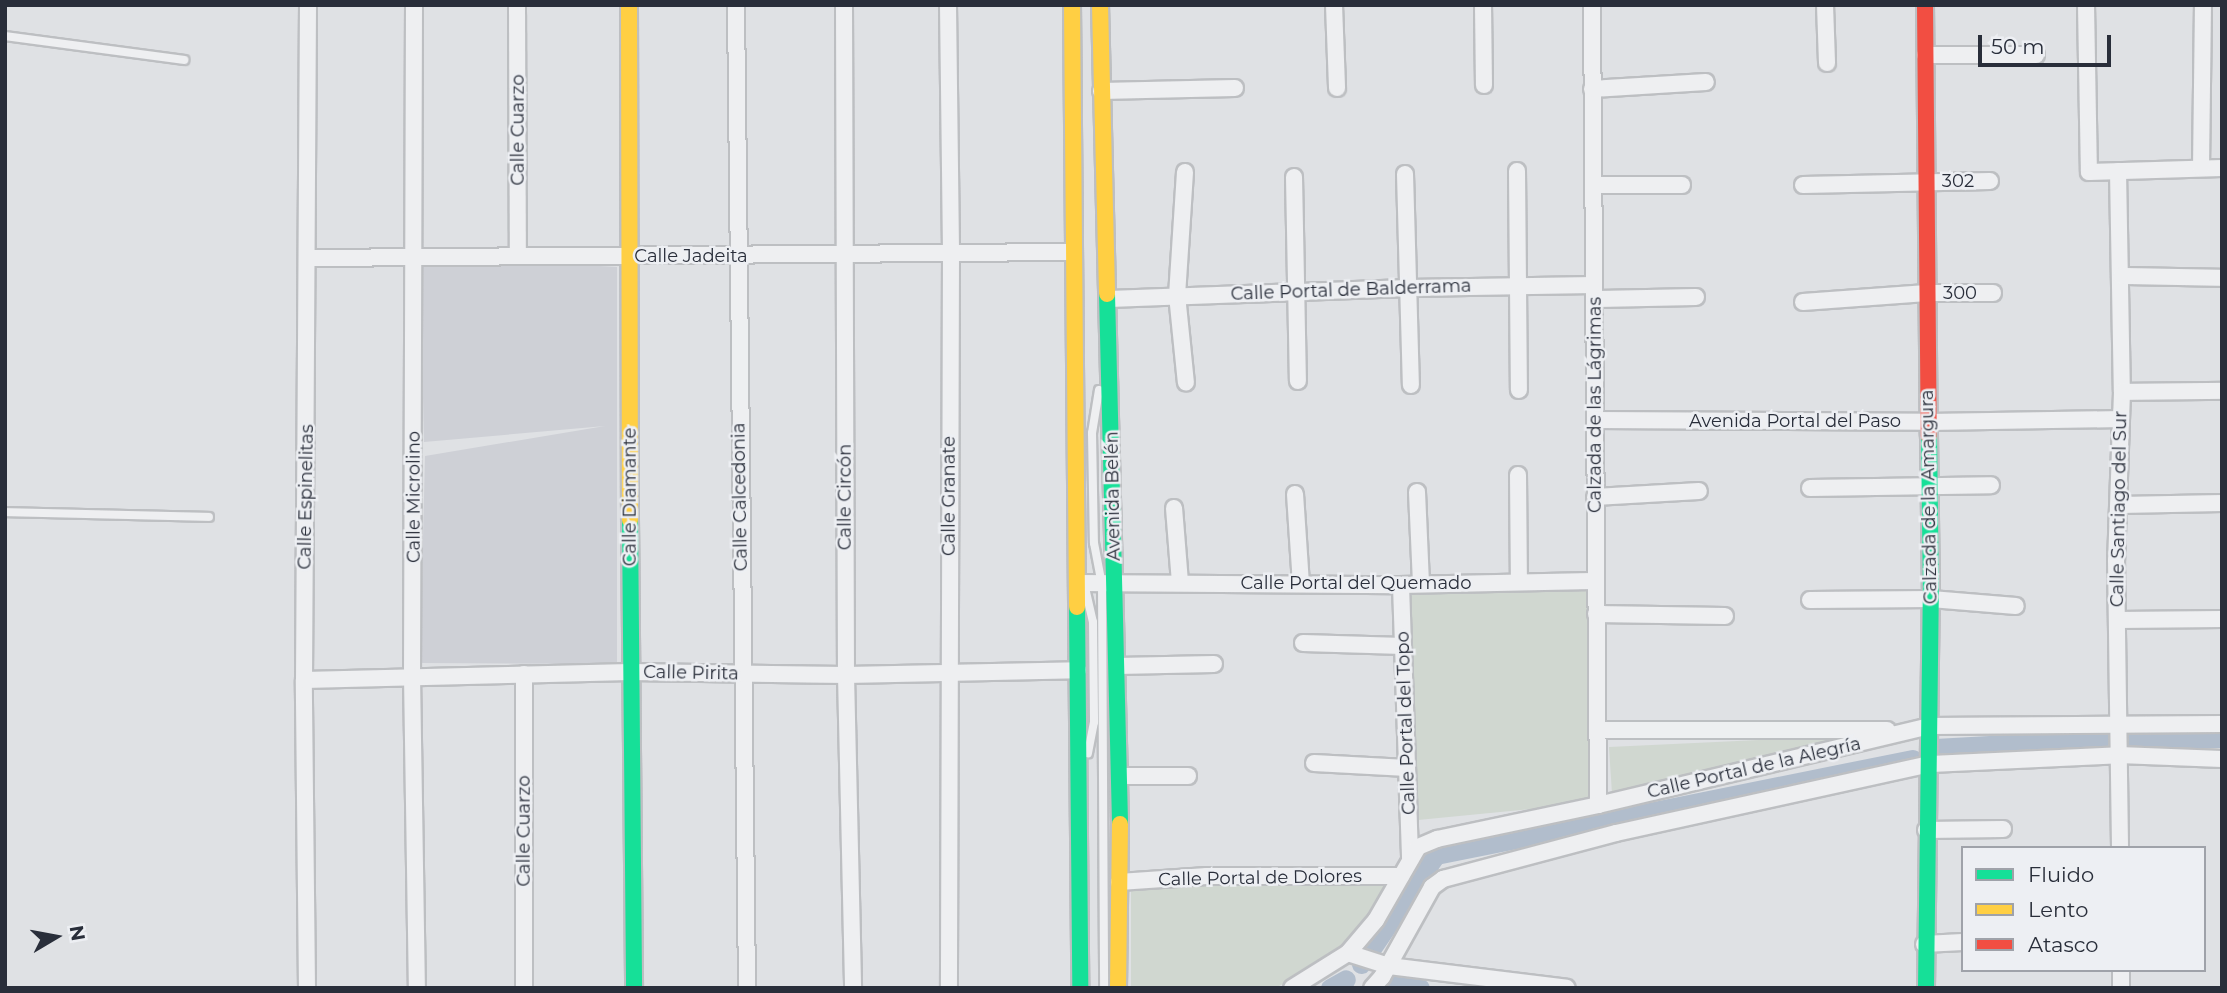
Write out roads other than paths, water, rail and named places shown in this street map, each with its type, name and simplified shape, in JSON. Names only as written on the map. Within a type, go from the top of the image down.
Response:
[{"type":"street","name":"Calle Espinelitas","points":[[307,988],[304,680],[308,5]]},
{"type":"street","name":"Calle Microlino","points":[[414,5],[412,676],[417,988]]},
{"type":"street","name":"Calle Cuarzo","points":[[517,5],[518,256]]},
{"type":"street","name":"Calle Diamante","points":[[629,5],[630,672],[634,988]]},
{"type":"street","name":"Calle Calcedonia","points":[[736,5],[747,988]]},
{"type":"street","name":"Calle Circón","points":[[844,5],[846,675],[853,988]]},
{"type":"street","name":"Calle Granate","points":[[948,5],[951,253],[949,988]]},
{"type":"street","name":"Avenida Belén","points":[[1072,5],[1080,584],[1080,988]]},
{"type":"street","name":"Avenida Belén","points":[[1100,5],[1109,299],[1109,585],[1117,666],[1120,776],[1118,988]]},
{"type":"street","points":[[1334,5],[1336,88]]},
{"type":"street","points":[[1483,5],[1484,85]]},
{"type":"street","name":"Calzada de las Lágrimas","points":[[1592,5],[1598,805]]},
{"type":"street","points":[[1825,5],[1827,63]]},
{"type":"street","name":"Calzada de la Amargura","points":[[1925,5],[1931,599],[1921,728],[1930,764],[1926,830],[1926,988]]},
{"type":"street","points":[[2087,5],[2089,172],[2222,168]]},
{"type":"street","points":[[2201,168],[2203,5]]},
{"type":"street","points":[[1925,55],[2036,55]]},
{"type":"street","points":[[1592,89],[1706,82]]},
{"type":"street","points":[[1101,91],[1235,88]]},
{"type":"street","points":[[1517,171],[1519,390]]},
{"type":"street","name":"Calle Santiago del Sur","points":[[2118,171],[2122,393],[2116,560],[2120,846]]},
{"type":"street","points":[[1185,172],[1177,295],[1186,383]]},
{"type":"street","points":[[1405,174],[1411,385]]},
{"type":"street","points":[[1294,177],[1298,381]]},
{"type":"street","name":"302","points":[[1803,185],[1990,181]]},
{"type":"street","points":[[1593,185],[1682,185]]},
{"type":"street","name":"Calle Jadeita","points":[[308,258],[737,257],[1074,252]]},
{"type":"street","points":[[2121,276],[2222,278]]},
{"type":"street","name":"Calle Portal de Balderrama","points":[[1109,299],[1520,286],[1696,297]]},
{"type":"street","name":"300","points":[[1803,302],[1927,293],[1993,293]]},
{"type":"street","points":[[2122,393],[2222,391]]},
{"type":"street","name":"Avenida Portal del Paso","points":[[1595,420],[1929,422],[2121,419]]},
{"type":"street","points":[[1518,475],[1519,582]]},
{"type":"street","points":[[1810,488],[1991,485]]},
{"type":"street","points":[[1595,497],[1699,491]]},
{"type":"street","points":[[1418,492],[1421,584]]},
{"type":"street","points":[[1295,494],[1301,584]]},
{"type":"street","points":[[2120,505],[2222,503]]},
{"type":"street","points":[[1174,508],[1180,583]]},
{"type":"street","name":"Calle Portal del Quemado","points":[[1080,584],[1401,585],[1596,581]]},
{"type":"street","name":"Calle Portal del Topo","points":[[1401,585],[1410,860]]},
{"type":"street","points":[[1810,600],[1931,599],[2016,606]]},
{"type":"street","points":[[1596,614],[1725,616]]},
{"type":"street","points":[[2117,620],[2222,619]]},
{"type":"street","points":[[1303,643],[1403,646]]},
{"type":"street","points":[[1117,666],[1214,664]]},
{"type":"street","name":"Calle Pirita","points":[[304,680],[630,672],[846,675],[1078,670]]},
{"type":"street","name":"Calle Cuarzo","points":[[524,674],[524,988]]},
{"type":"street","name":"Calle Portal de la Alegría","points":[[1292,988],[1348,953],[1376,920],[1418,848],[1437,839],[1598,805],[1921,728],[2119,722],[2222,724]]},
{"type":"street","points":[[1597,730],[1921,728]]},
{"type":"street","name":"Calle Portal de la Alegría","points":[[1372,988],[1389,966],[1432,887],[1443,879],[1616,834],[1930,764],[2119,755],[2222,759]]},
{"type":"street","points":[[1314,763],[1407,768]]},
{"type":"street","points":[[1120,776],[1188,776]]},
{"type":"street","points":[[1926,830],[2003,829]]},
{"type":"street","name":"Calle Portal de Dolores","points":[[1119,882],[1207,876],[1401,876]]},
{"type":"street","points":[[1924,944],[1961,942]]},
{"type":"street","points":[[1348,953],[1389,966],[1567,988]]},
{"type":"lane","points":[[1081,5],[1080,584],[1093,622],[1094,722],[1087,757],[1090,988]]},
{"type":"lane","points":[[1093,5],[1100,395],[1092,433],[1094,543],[1109,585],[1104,988]]},
{"type":"lane","points":[[5,36],[184,60]]},
{"type":"lane","points":[[5,512],[209,517]]},
{"type":"waterway","points":[[1935,748],[2113,738]]},
{"type":"waterway","points":[[2134,738],[2222,738]]},
{"type":"waterway","points":[[1361,964],[1436,855],[1912,759]]},
{"type":"waterway","points":[[1330,988],[1346,979]]},
{"type":"waterway","points":[[1382,983],[1420,988]]}]
